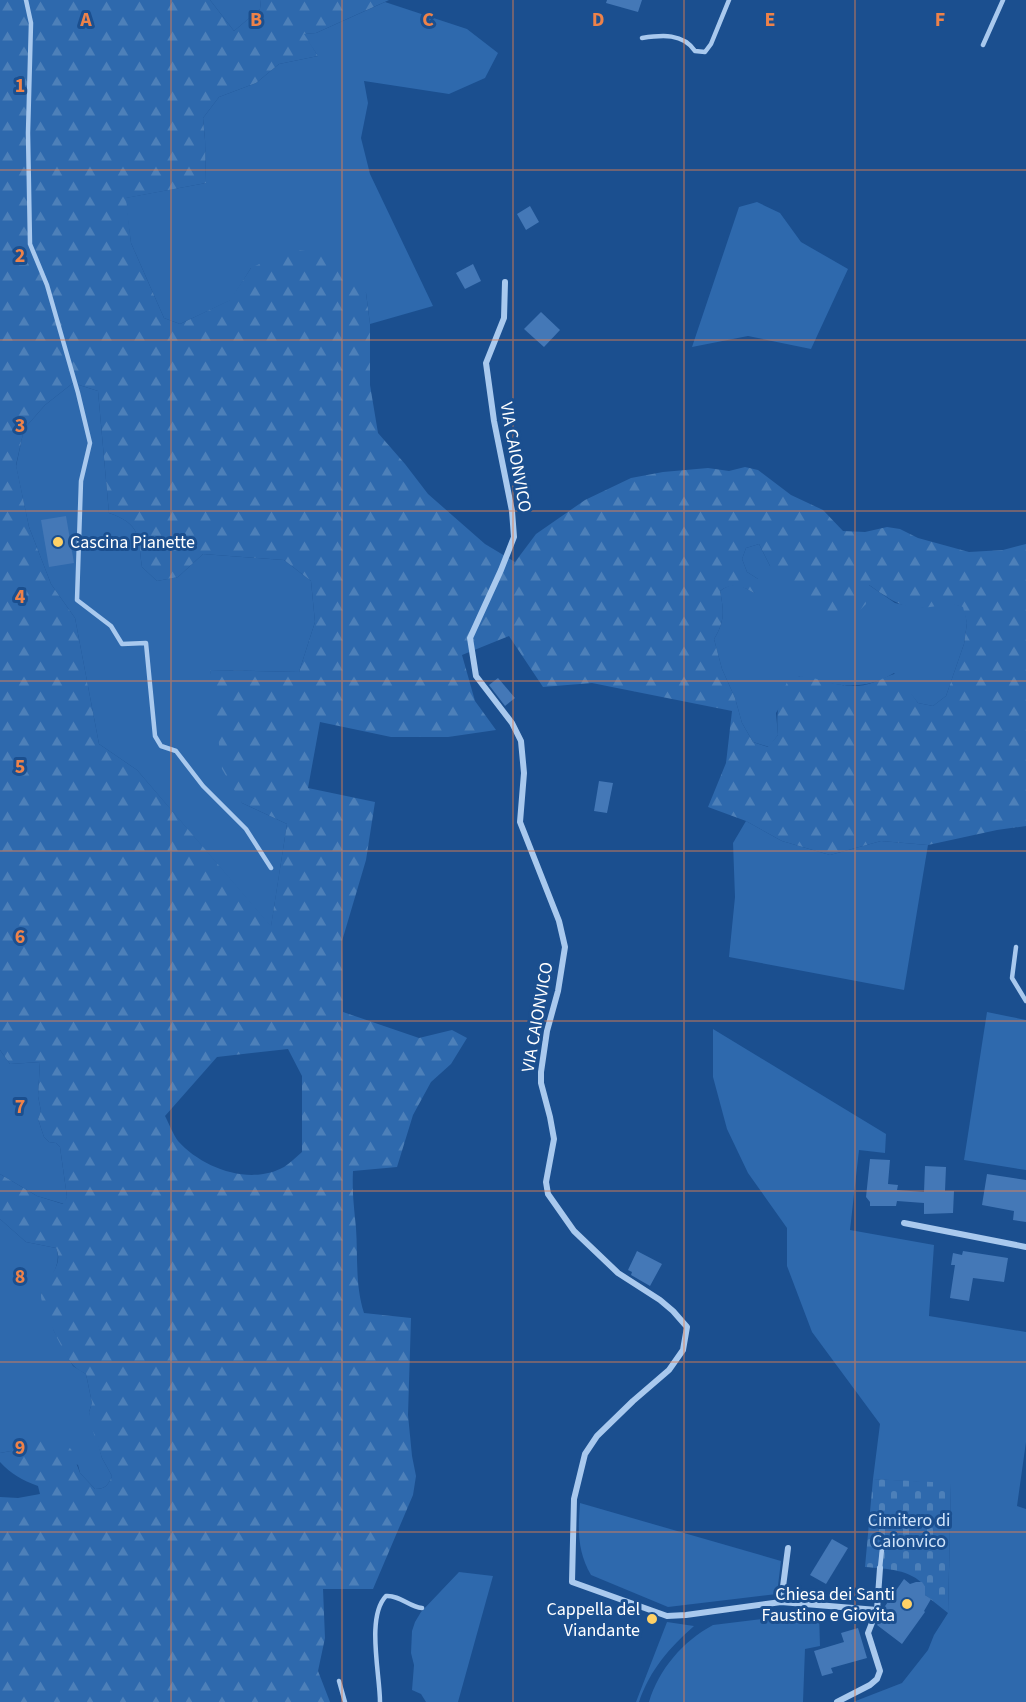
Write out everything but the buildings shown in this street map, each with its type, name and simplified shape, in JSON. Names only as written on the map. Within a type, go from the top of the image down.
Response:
[{"type":"street","name":"VIA CAIONVICO","points":[[505,282],[504,318],[486,363],[494,421],[512,511],[514,537],[470,638],[476,676],[512,723],[521,741],[524,773],[520,822],[559,921],[565,947],[558,991],[547,1031],[541,1072],[541,1083],[554,1139],[546,1182],[548,1194],[574,1231],[618,1273],[660,1300],[687,1327],[682,1350],[669,1370],[597,1436],[585,1454],[574,1499],[572,1582],[667,1616],[781,1602],[877,1610]]},
{"type":"street","points":[[904,1223],[1026,1247]]},
{"type":"street","points":[[781,1602],[788,1548]]},
{"type":"street","points":[[837,1702],[877,1679],[880,1671],[868,1633],[877,1610],[880,1568]]},
{"type":"lane","points":[[26,0],[31,23],[28,133],[30,244],[47,285],[90,443],[81,481],[77,600],[111,626],[122,644],[146,643],[155,736],[161,746],[176,751],[203,786],[246,829],[271,868]]},
{"type":"lane","points":[[642,38],[676,37],[689,42],[695,51],[705,52],[711,44],[729,0]]},
{"type":"lane","points":[[983,45],[1003,0]]},
{"type":"lane","points":[[1016,947],[1012,978],[1026,1001]]},
{"type":"lane","points":[[880,1568],[882,1549]]},
{"type":"lane","points":[[380,1702],[375,1628],[381,1601],[386,1596],[393,1596],[417,1608],[422,1608]]},
{"type":"lane","points":[[339,1681],[345,1702]]},
{"type":"green space","points":[[0,0],[210,0],[234,31],[260,9],[261,0],[389,0],[316,33],[304,34],[318,56],[279,64],[256,83],[219,97],[203,118],[206,183],[126,198],[131,243],[164,318],[180,324],[230,300],[251,268],[292,249],[332,255],[366,293],[370,324],[370,385],[378,433],[428,494],[485,544],[515,562],[536,534],[585,500],[631,478],[663,472],[708,468],[729,471],[745,467],[758,470],[791,495],[823,510],[843,531],[865,532],[887,527],[900,529],[918,538],[969,552],[1003,550],[1026,544],[1026,826],[928,845],[881,841],[830,855],[782,841],[746,821],[708,807],[726,763],[732,711],[592,683],[543,687],[509,636],[462,655],[475,701],[496,730],[448,737],[391,737],[320,722],[308,788],[375,802],[366,860],[342,941],[343,1012],[419,1038],[452,1030],[467,1038],[451,1064],[431,1082],[413,1115],[397,1167],[353,1171],[358,1281],[364,1313],[411,1318],[408,1415],[416,1476],[413,1495],[373,1589],[323,1589],[325,1638],[318,1671],[330,1702],[0,1702],[0,1497],[18,1498],[40,1494],[38,1486],[17,1476],[0,1462],[0,1453],[11,1451],[24,1443],[62,1442],[71,1449],[80,1473],[95,1489],[106,1486],[112,1476],[102,1458],[91,1425],[89,1412],[92,1403],[86,1374],[74,1366],[65,1353],[42,1301],[43,1289],[58,1261],[56,1248],[26,1242],[0,1219],[0,1174],[37,1196],[63,1204],[67,1197],[60,1147],[44,1137],[38,1119],[41,1111],[38,1096],[40,1062],[10,1064],[0,1050]],"holes":[[[73,383],[98,391],[109,513],[127,522],[136,532],[142,567],[157,581],[178,577],[203,554],[284,560],[311,581],[315,622],[299,672],[210,670],[222,769],[242,803],[287,824],[271,926],[137,770],[99,744],[75,618],[51,584],[29,527],[16,465],[24,429],[45,405]],[[759,544],[770,566],[794,595],[826,617],[858,612],[866,604],[862,585],[869,585],[893,601],[914,608],[946,604],[963,607],[967,623],[964,644],[946,696],[933,706],[918,703],[908,689],[902,672],[870,684],[857,686],[797,676],[788,680],[782,694],[778,707],[778,735],[768,747],[753,742],[742,723],[735,698],[722,669],[714,639],[723,616],[720,591],[737,586],[754,593],[760,588],[758,579],[747,572],[742,559],[746,548]],[[288,1049],[302,1076],[302,1152],[284,1167],[256,1175],[227,1171],[200,1159],[188,1151],[176,1138],[165,1116],[217,1057]]]},
{"type":"green space","points":[[210,0],[261,0],[260,9],[234,31]]},
{"type":"green space","points":[[385,2],[467,29],[498,53],[485,78],[449,94],[364,81],[368,103],[361,138],[370,174],[433,306],[370,324],[366,293],[251,268],[231,300],[180,324],[164,318],[131,243],[125,198],[206,183],[203,118],[219,97],[256,83],[279,64],[318,56],[303,34],[316,33]]},
{"type":"green space","points":[[757,202],[780,213],[801,242],[848,269],[811,349],[748,336],[692,347],[739,207]]},
{"type":"green space","points":[[73,383],[98,391],[109,513],[127,522],[136,532],[142,567],[157,581],[178,577],[203,554],[284,560],[311,581],[315,622],[299,672],[210,670],[242,803],[287,824],[271,927],[137,770],[99,744],[75,618],[51,584],[29,527],[16,466],[24,429],[45,405]]},
{"type":"green space","points":[[759,544],[770,566],[869,585],[895,603],[919,608],[947,602],[964,607],[967,623],[964,644],[946,696],[933,706],[918,703],[894,673],[859,685],[836,684],[799,676],[776,713],[778,735],[769,747],[753,742],[742,723],[735,698],[722,669],[714,639],[723,616],[720,591],[737,585],[754,593],[758,579],[747,572],[742,559],[746,548]]},
{"type":"green space","points":[[746,821],[782,841],[830,855],[881,841],[928,845],[904,990],[729,957],[735,897],[733,843]]},
{"type":"green space","points":[[987,1012],[1026,1020],[1026,1170],[964,1160]]},
{"type":"green space","points":[[713,1029],[886,1134],[885,1153],[859,1150],[850,1230],[934,1245],[929,1316],[1026,1332],[1026,1442],[1017,1506],[1026,1509],[1026,1702],[853,1702],[902,1683],[928,1650],[934,1635],[948,1613],[951,1484],[873,1479],[880,1424],[812,1332],[787,1266],[787,1228],[748,1173],[727,1129],[713,1077]]},
{"type":"green space","points":[[0,1050],[10,1064],[40,1062],[38,1096],[41,1111],[38,1119],[44,1137],[60,1147],[67,1197],[64,1204],[37,1196],[0,1174]]},
{"type":"green space","points":[[0,1219],[26,1242],[56,1248],[58,1260],[41,1294],[54,1331],[73,1366],[86,1374],[92,1403],[89,1412],[102,1458],[112,1476],[108,1484],[102,1488],[95,1489],[80,1473],[78,1465],[24,1443],[11,1451],[0,1453]]},
{"type":"green space","name":"Cimitero di Caionvico","points":[[873,1479],[951,1483],[948,1613],[924,1594],[925,1586],[912,1576],[898,1571],[865,1567]]},
{"type":"green space","points":[[580,1503],[781,1561],[777,1594],[668,1607],[591,1575],[581,1549]]},
{"type":"green space","points":[[459,1572],[493,1576],[458,1702],[426,1702],[421,1694],[412,1690],[414,1665],[411,1653],[412,1631],[421,1612]]},
{"type":"green space","points":[[819,1612],[820,1646],[805,1649],[803,1702],[649,1702],[659,1678],[674,1657],[692,1639],[713,1625]]},
{"type":"green space","points":[[667,1622],[694,1626],[661,1660],[643,1690],[639,1702],[636,1702]]},
{"type":"place","name":"Cascina Pianette","points":[[58,542]]},
{"type":"place","name":"Chiesa dei Santi Faustino e Giovita","points":[[907,1604]]},
{"type":"place","name":"Cappella del Viandante","points":[[652,1619]]}]
